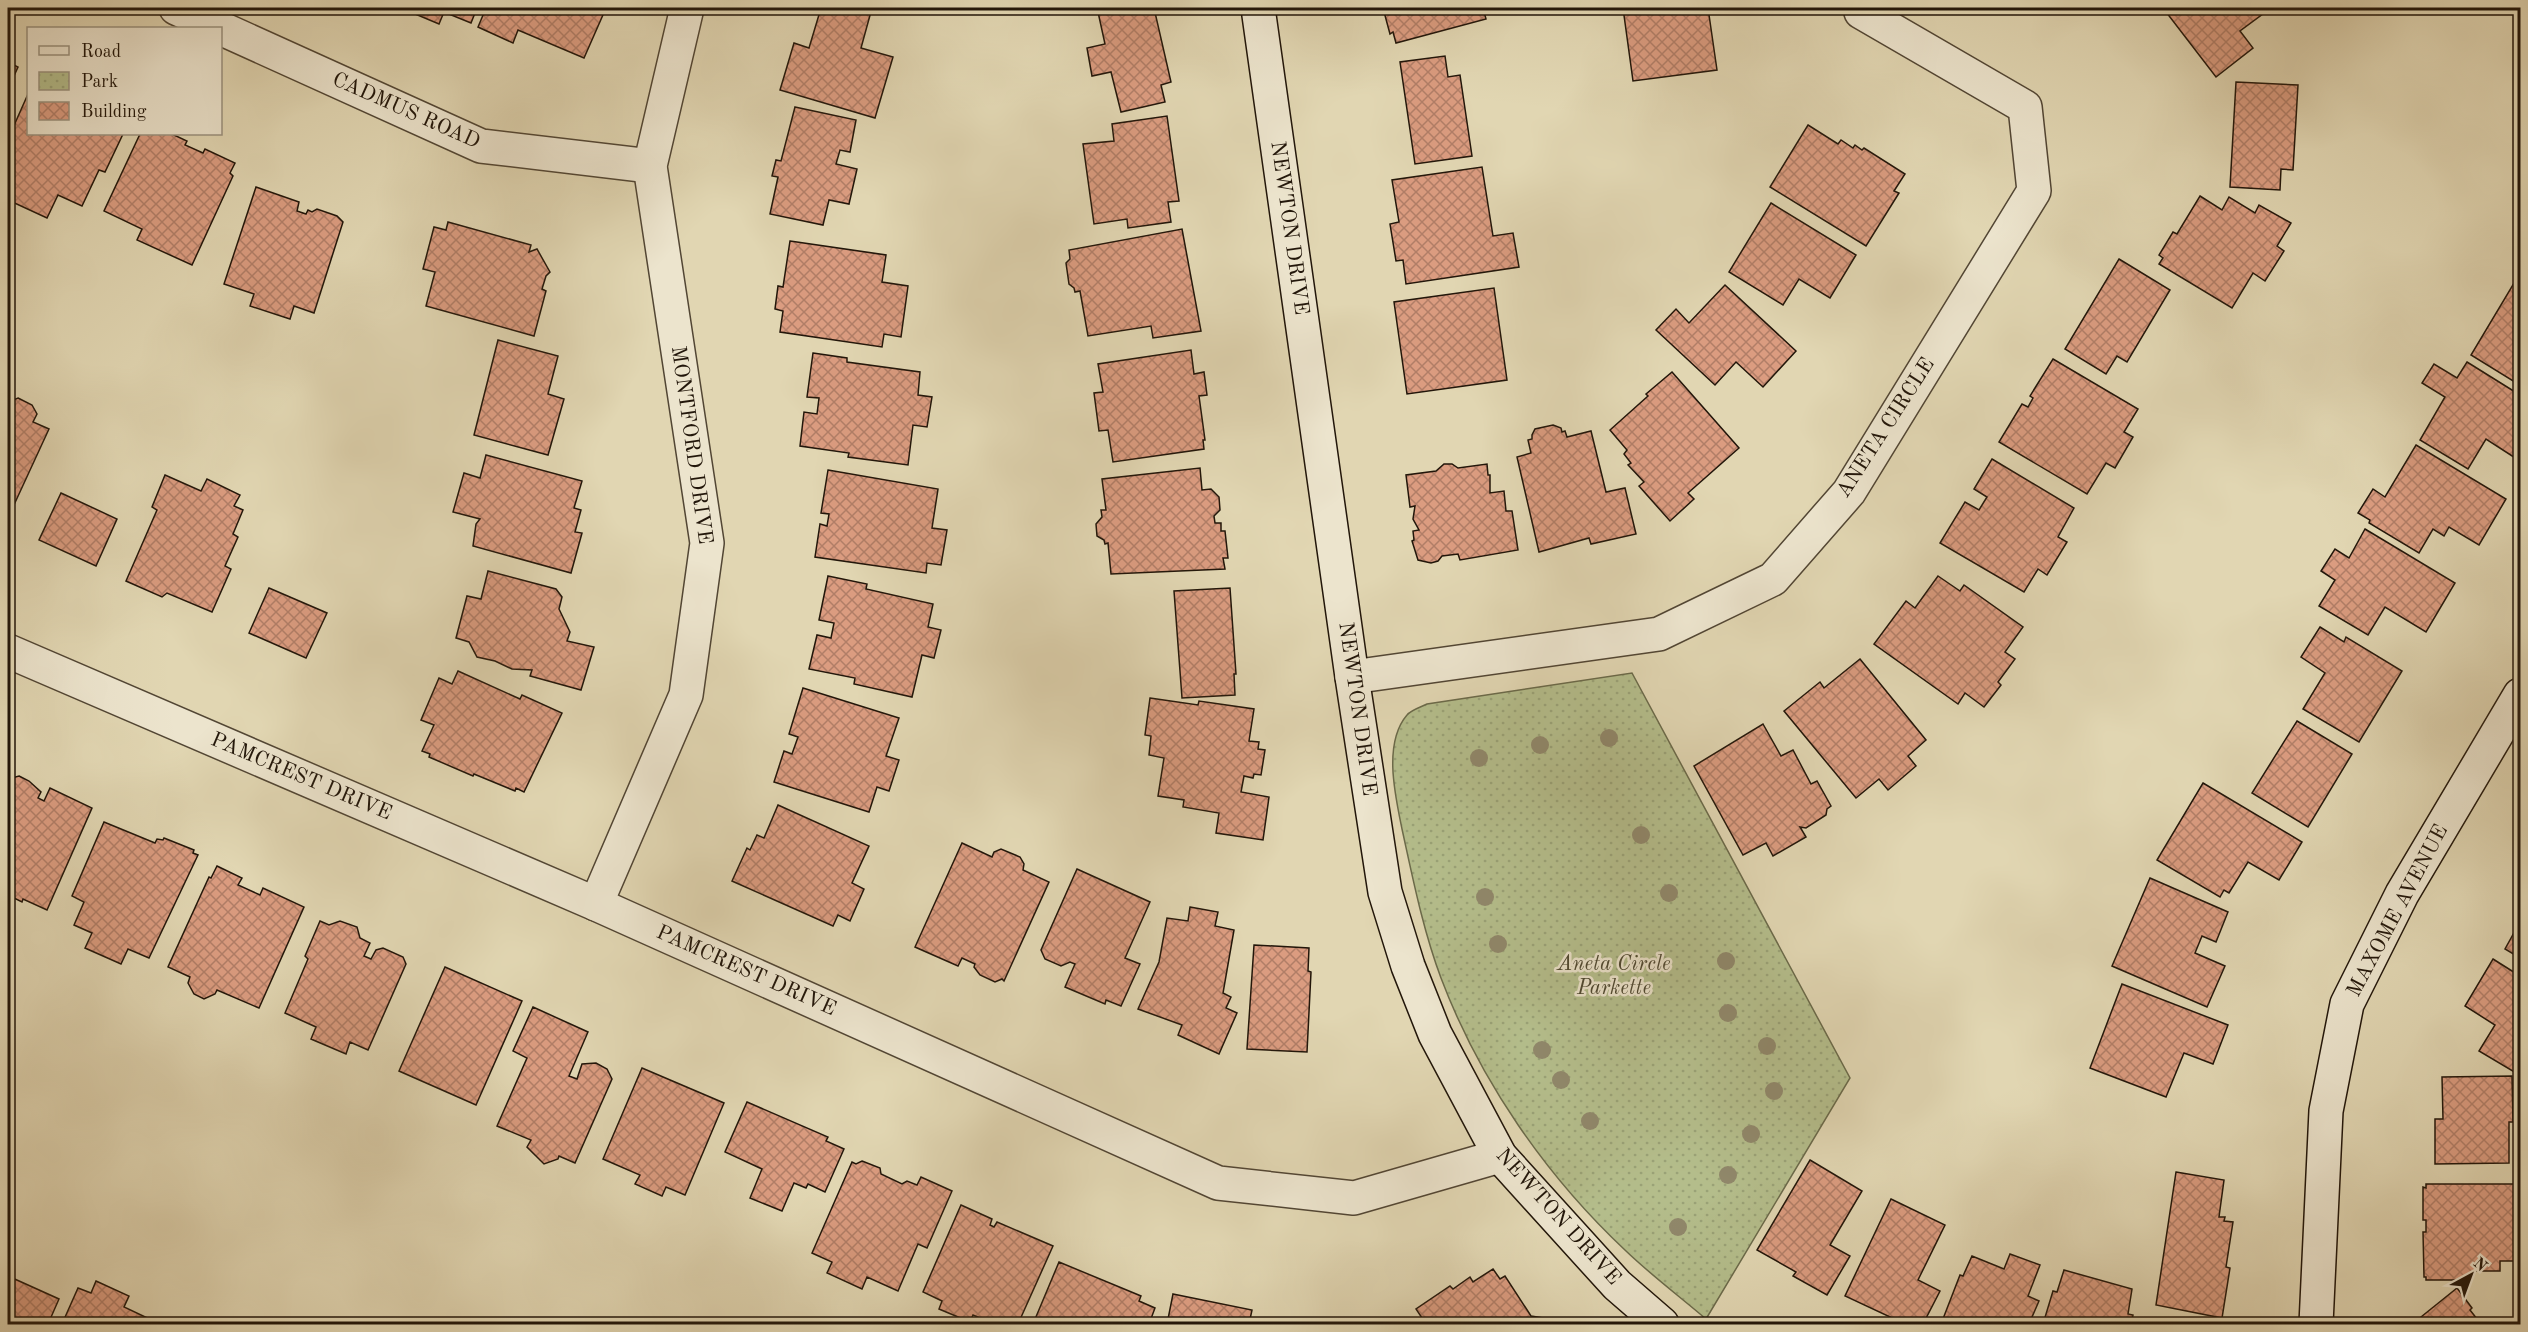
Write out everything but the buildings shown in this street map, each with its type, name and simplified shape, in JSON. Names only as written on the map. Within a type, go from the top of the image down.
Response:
[{"type":"street","name":"CADMUS ROAD","points":[[176,8],[218,27]]},
{"type":"street","name":"MONTFORD DRIVE","points":[[597,904],[686,695],[707,543],[650,166],[687,8]]},
{"type":"street","name":"NEWTON DRIVE","points":[[1258,8],[1352,677],[1385,892],[1408,966],[1436,1034],[1500,1156],[1617,1285],[1662,1324]]},
{"type":"street","name":"ANETA CIRCLE","points":[[1352,677],[1659,634],[1773,579],[1849,492],[2034,191],[2025,107],[1861,12]]},
{"type":"street","name":"CADMUS ROAD","points":[[222,29],[481,146],[650,166]]},
{"type":"street","name":"PAMCREST DRIVE","points":[[8,651],[597,904],[1218,1183],[1354,1198],[1500,1156]]},
{"type":"street","name":"MAXOME AVENUE","points":[[2316,1324],[2326,1111],[2348,1004],[2402,894],[2520,694]]},
{"type":"green space","name":"Aneta Circle Parkette","points":[[1632,673],[1850,1078],[1706,1319],[1655,1277],[1597,1222],[1543,1159],[1496,1090],[1475,1054],[1441,978],[1414,885],[1394,785],[1395,740],[1407,715],[1416,709],[1427,704]]}]
